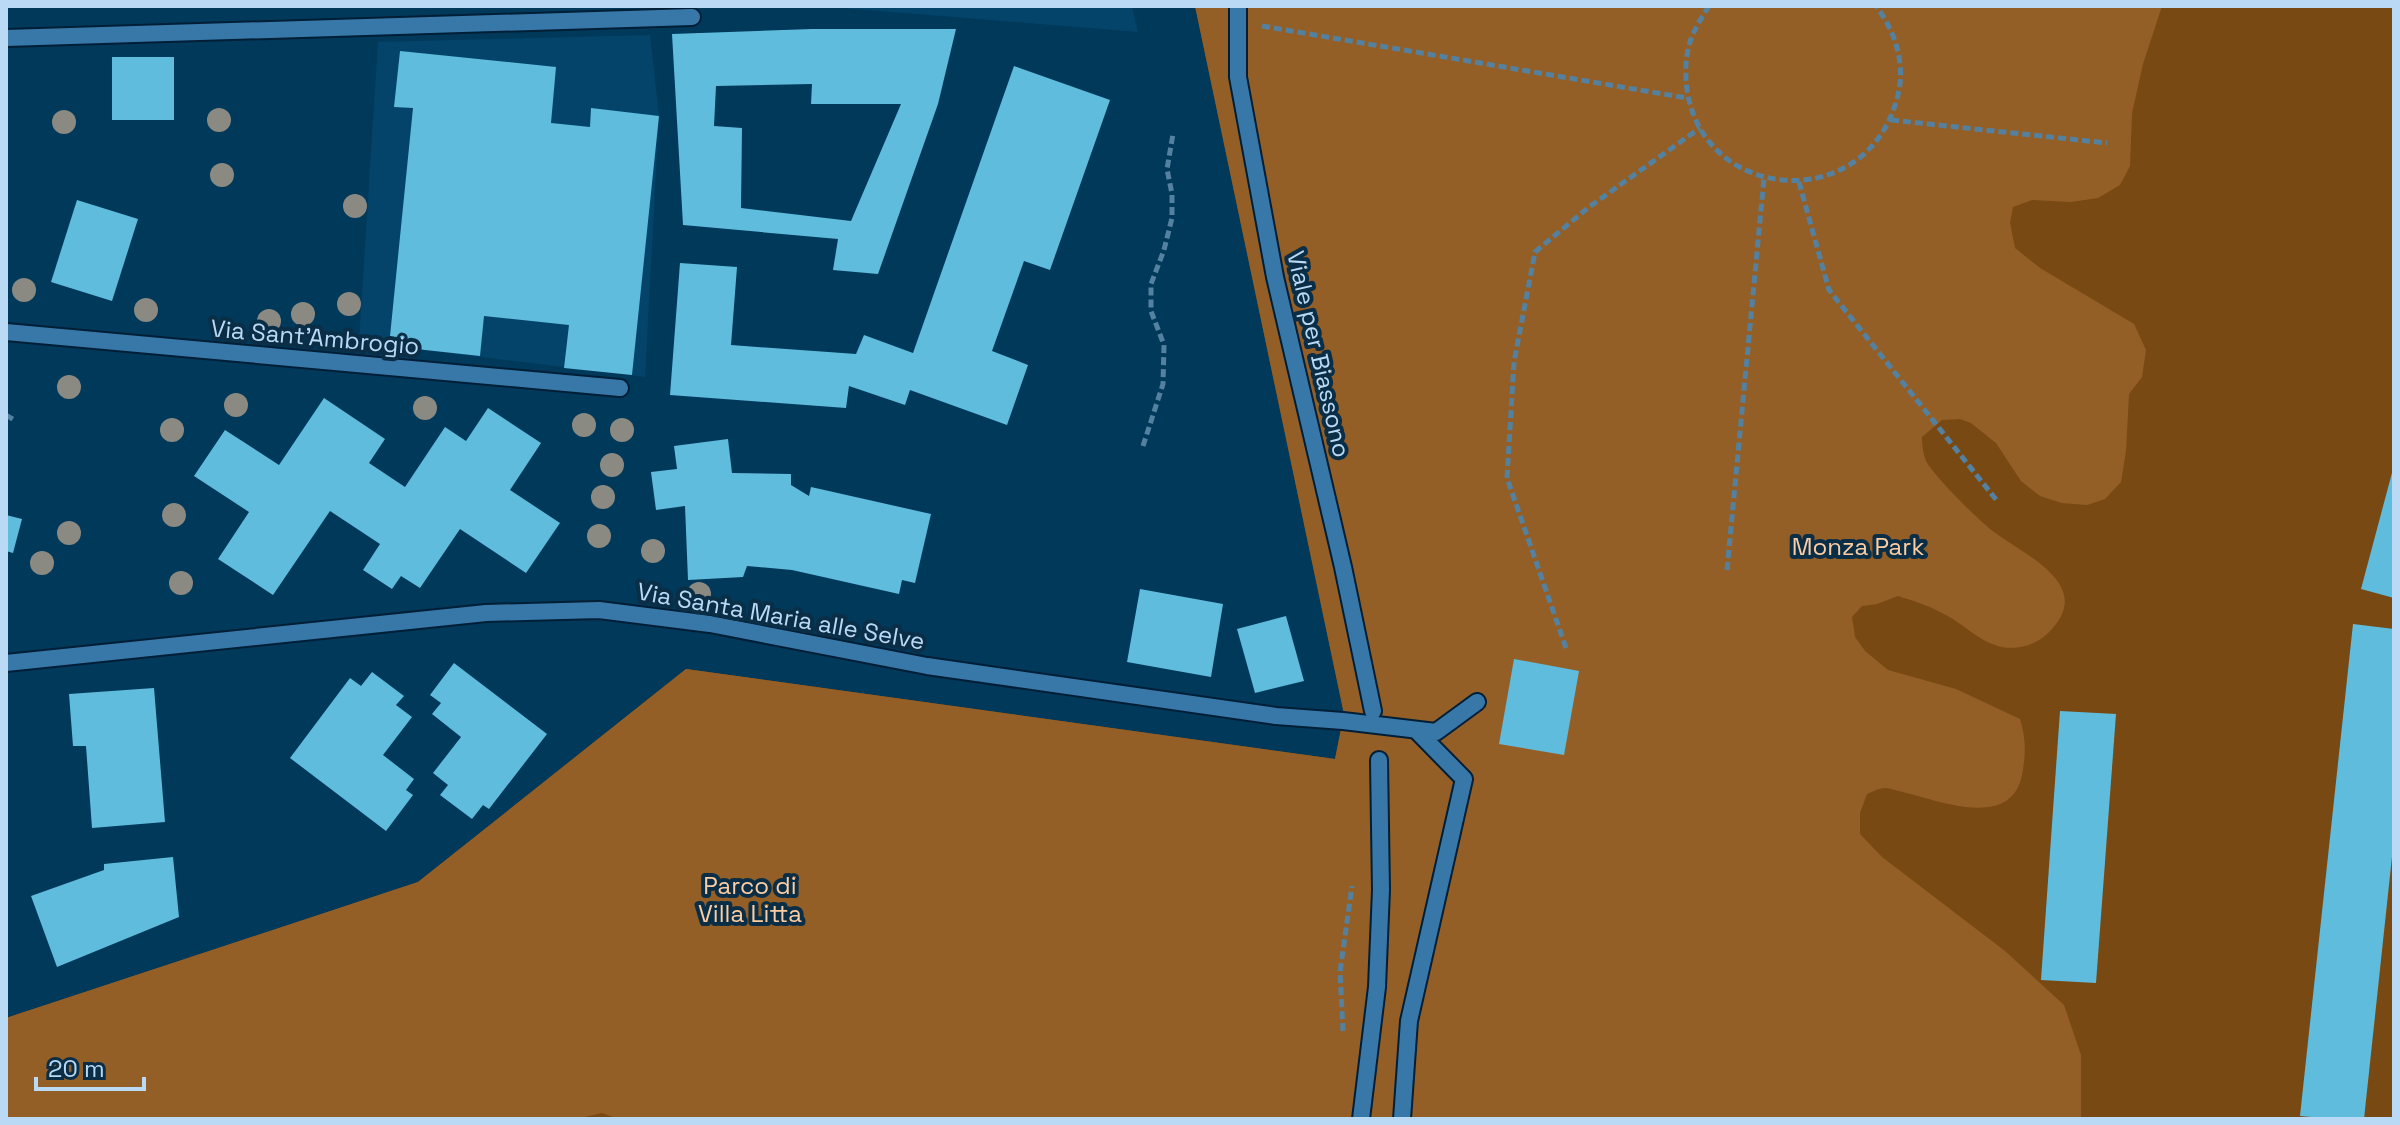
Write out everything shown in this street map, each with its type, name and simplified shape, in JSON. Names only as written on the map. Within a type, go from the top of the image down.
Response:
[{"type":"street","name":"Viale per Biassono","points":[[1238,14],[1238,77],[1275,277],[1343,567],[1373,711]]},
{"type":"street","points":[[6,38],[692,17]]},
{"type":"street","name":"Via Sant'Ambrogio","points":[[6,332],[620,388]]},
{"type":"street","name":"Via Santa Maria alle Selve","points":[[10,660],[486,613],[599,610],[710,624],[927,666],[1276,716],[1436,732],[1477,702]]},
{"type":"street","points":[[1402,1119],[1409,1021],[1464,779],[1416,730]]},
{"type":"street","points":[[1361,1119],[1377,987],[1381,890],[1379,760]]},
{"type":"path","points":[[1709,6],[1693,34],[1685,65],[1687,98],[1700,128],[1717,151],[1738,167],[1764,178],[1799,182],[1828,176],[1854,163],[1876,144],[1891,120],[1901,87],[1900,54],[1888,22],[1876,6]]},
{"type":"path","points":[[1238,14],[1687,98]]},
{"type":"path","points":[[1891,120],[2107,143]]},
{"type":"path","points":[[1566,648],[1507,478],[1514,362],[1535,252],[1589,207],[1700,128]]},
{"type":"path","points":[[1143,446],[1163,384],[1164,345],[1151,311],[1151,284],[1172,218],[1172,194],[1167,169],[1173,134]]},
{"type":"path","points":[[1727,570],[1764,178]]},
{"type":"path","points":[[1799,182],[1829,290],[1998,502]]},
{"type":"path","points":[[6,415],[14,420]]},
{"type":"path","points":[[1343,1042],[1340,972],[1353,875]]},
{"type":"shaded area","points":[[819,6],[1132,6],[1138,32]]},
{"type":"shaded area","points":[[650,35],[659,116],[645,377],[359,342],[378,42]]},
{"type":"green space","name":"Monza Park","points":[[1195,6],[2394,6],[2394,1119],[6,1119],[6,1018],[418,882],[686,669],[1335,759],[1344,714]]},
{"type":"green space","name":"Monza Park","points":[[1195,6],[2162,6],[2143,64],[2132,113],[2130,166],[2120,185],[2098,198],[2071,202],[2032,200],[2013,207],[2010,223],[2015,248],[2040,268],[2134,324],[2146,350],[2142,377],[2129,394],[2121,482],[2105,499],[2087,505],[2062,503],[2040,496],[2021,481],[1996,443],[1971,423],[1960,419],[1942,420],[1922,437],[1926,461],[1947,487],[1994,532],[2052,574],[2061,587],[2065,601],[2061,617],[2042,638],[2015,648],[1994,645],[1939,611],[1898,596],[1862,606],[1852,617],[1855,637],[1865,651],[1888,670],[1956,689],[2020,719],[2025,747],[2022,775],[2015,792],[2004,802],[1972,808],[1889,788],[1880,789],[1867,794],[1860,813],[1860,834],[1882,857],[2005,951],[2064,1005],[2081,1055],[2081,1119],[618,1119],[602,1113],[576,1119],[6,1119],[6,1018],[418,882],[686,669],[1335,759],[1344,714]]},
{"type":"building","points":[[812,29],[956,29],[938,104],[878,274],[833,270],[838,239],[683,225],[672,34]],"holes":[[[812,84],[811,104],[901,104],[851,221],[741,208],[742,128],[714,126],[716,86]]]},
{"type":"building","points":[[400,51],[556,67],[551,123],[590,127],[591,108],[659,116],[632,375],[564,368],[569,325],[484,316],[480,356],[389,346],[413,108],[394,107]]},
{"type":"building","points":[[112,57],[174,57],[174,120],[112,120]]},
{"type":"building","points":[[1014,66],[1110,100],[1050,270],[1024,261],[992,351],[1028,365],[1007,425],[910,390],[905,405],[849,386],[846,408],[670,395],[680,263],[737,267],[731,345],[856,354],[864,335],[913,353]]},
{"type":"building","points":[[77,200],[138,219],[112,301],[51,282]]},
{"type":"building","points":[[324,398],[385,439],[369,463],[405,487],[445,427],[466,441],[488,408],[541,443],[510,490],[560,523],[526,573],[460,529],[420,588],[401,576],[392,589],[363,570],[380,544],[330,511],[273,595],[218,559],[249,512],[194,476],[225,430],[279,465]]},
{"type":"building","points":[[728,439],[732,473],[791,474],[791,485],[809,496],[811,487],[931,514],[915,583],[902,580],[899,594],[792,570],[747,566],[743,577],[688,580],[685,506],[656,510],[651,472],[677,469],[674,446]]},
{"type":"building","points":[[2394,469],[2394,598],[2361,589]]},
{"type":"building","points":[[6,515],[22,519],[13,553],[6,551]]},
{"type":"building","points":[[1140,589],[1223,604],[1211,677],[1127,662]]},
{"type":"building","points":[[1286,616],[1304,681],[1255,693],[1237,629]]},
{"type":"building","points":[[2353,624],[2394,629],[2394,838],[2364,1119],[2334,1119],[2300,1116]]},
{"type":"building","points":[[1514,659],[1579,671],[1564,755],[1499,744]]},
{"type":"building","points":[[454,663],[547,734],[489,809],[483,805],[472,819],[440,795],[448,785],[433,773],[461,737],[432,714],[441,703],[430,695]]},
{"type":"building","points":[[372,672],[404,696],[396,705],[412,717],[383,755],[414,779],[406,790],[413,795],[386,831],[290,758],[350,678],[361,686]]},
{"type":"building","points":[[154,688],[165,822],[92,828],[86,746],[73,746],[69,694]]},
{"type":"building","points":[[2060,711],[2116,714],[2096,983],[2041,980]]},
{"type":"building","points":[[173,857],[179,917],[57,967],[31,896],[104,870],[104,864]]},
{"type":"park label","name":"Parco di Villa Litta","points":[[750,899]]}]
